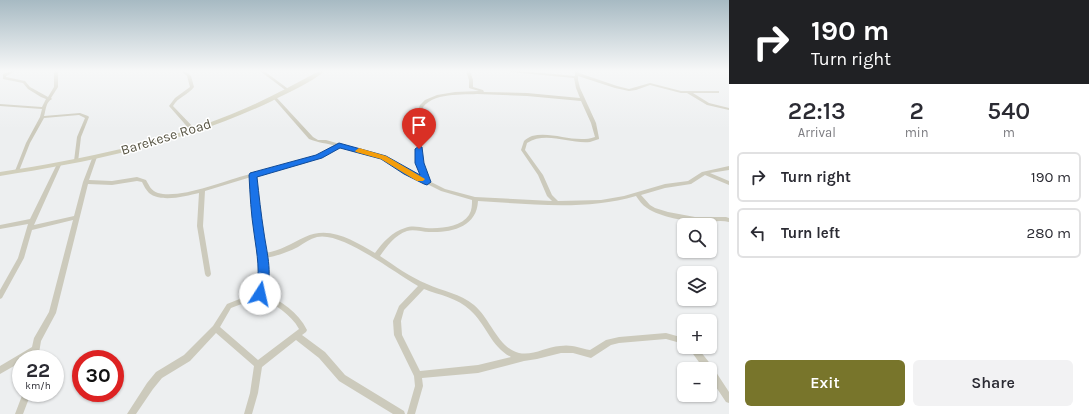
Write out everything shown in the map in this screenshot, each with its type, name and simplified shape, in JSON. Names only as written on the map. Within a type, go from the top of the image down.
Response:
[{"type":"main road","name":"Barekese Road","points":[[0,174],[59,165],[125,150],[193,130],[275,98],[289,91]]},
{"type":"street","points":[[34,90],[50,98]]},
{"type":"street","points":[[17,172],[28,143],[42,117],[44,108],[54,90]]},
{"type":"street","points":[[190,90],[179,95],[171,106],[193,130]]},
{"type":"street","points":[[486,90],[490,91],[493,94]]},
{"type":"street","points":[[557,204],[550,196],[540,175],[523,150],[522,146],[529,140],[542,137],[594,140],[597,138],[596,126],[584,100],[581,90]]},
{"type":"street","points":[[673,90],[718,92]]},
{"type":"street","points":[[688,92],[708,104],[729,110]]},
{"type":"street","points":[[427,182],[420,163],[416,120],[418,112],[430,99],[444,95],[523,93],[584,100]]},
{"type":"street","points":[[275,98],[311,138],[317,141],[384,158],[406,172],[443,190],[475,199],[557,204],[601,202],[665,186],[689,183],[704,173],[729,168]]},
{"type":"street","points":[[0,105],[44,108]]},
{"type":"street","points":[[42,117],[80,114],[87,117],[79,137],[76,161]]},
{"type":"street","points":[[86,182],[112,183],[141,179],[144,181],[146,188],[158,196],[166,196],[202,190],[319,157],[339,146]]},
{"type":"street","points":[[35,350],[37,340],[52,313],[86,182],[95,157]]},
{"type":"street","points":[[0,296],[22,258],[32,221],[59,165]]},
{"type":"street","points":[[704,173],[729,183]]},
{"type":"street","points":[[253,175],[259,234],[264,256],[264,282],[260,294]]},
{"type":"street","points":[[202,190],[200,226],[208,274]]},
{"type":"street","points":[[637,194],[648,206],[679,216],[708,220],[720,218],[729,220]]},
{"type":"street","points":[[376,257],[388,240],[407,229],[429,230],[464,224],[469,219],[476,205],[475,199]]},
{"type":"street","points":[[31,228],[77,217]]},
{"type":"street","points":[[0,227],[32,221]]},
{"type":"street","points":[[264,256],[280,253],[317,234],[340,237],[423,286],[469,305],[477,312],[502,347],[510,354],[522,358]]},
{"type":"street","points":[[410,414],[419,386],[418,375],[398,335],[397,321],[401,308],[423,286]]},
{"type":"street","points":[[131,414],[159,375],[186,358],[216,328],[229,306],[260,294],[274,301],[296,318],[303,330],[258,364],[254,393],[249,413]]},
{"type":"street","points":[[216,328],[258,364]]},
{"type":"street","points":[[297,336],[322,355],[342,378],[401,414]]},
{"type":"street","points":[[418,375],[478,369],[561,349],[575,349],[591,354],[609,342],[619,340],[666,336],[677,339]]},
{"type":"street","points":[[0,370],[12,363]]},
{"type":"street","points":[[717,382],[729,399]]},
{"type":"street","points":[[19,414],[24,402]]},
{"type":"slow traffic","points":[[359,151],[384,158],[420,179]]},
{"type":"route","points":[[260,294],[264,282],[264,256],[259,234],[253,175],[319,157],[339,146],[384,158],[406,172],[427,182],[420,163],[419,149]]}]
